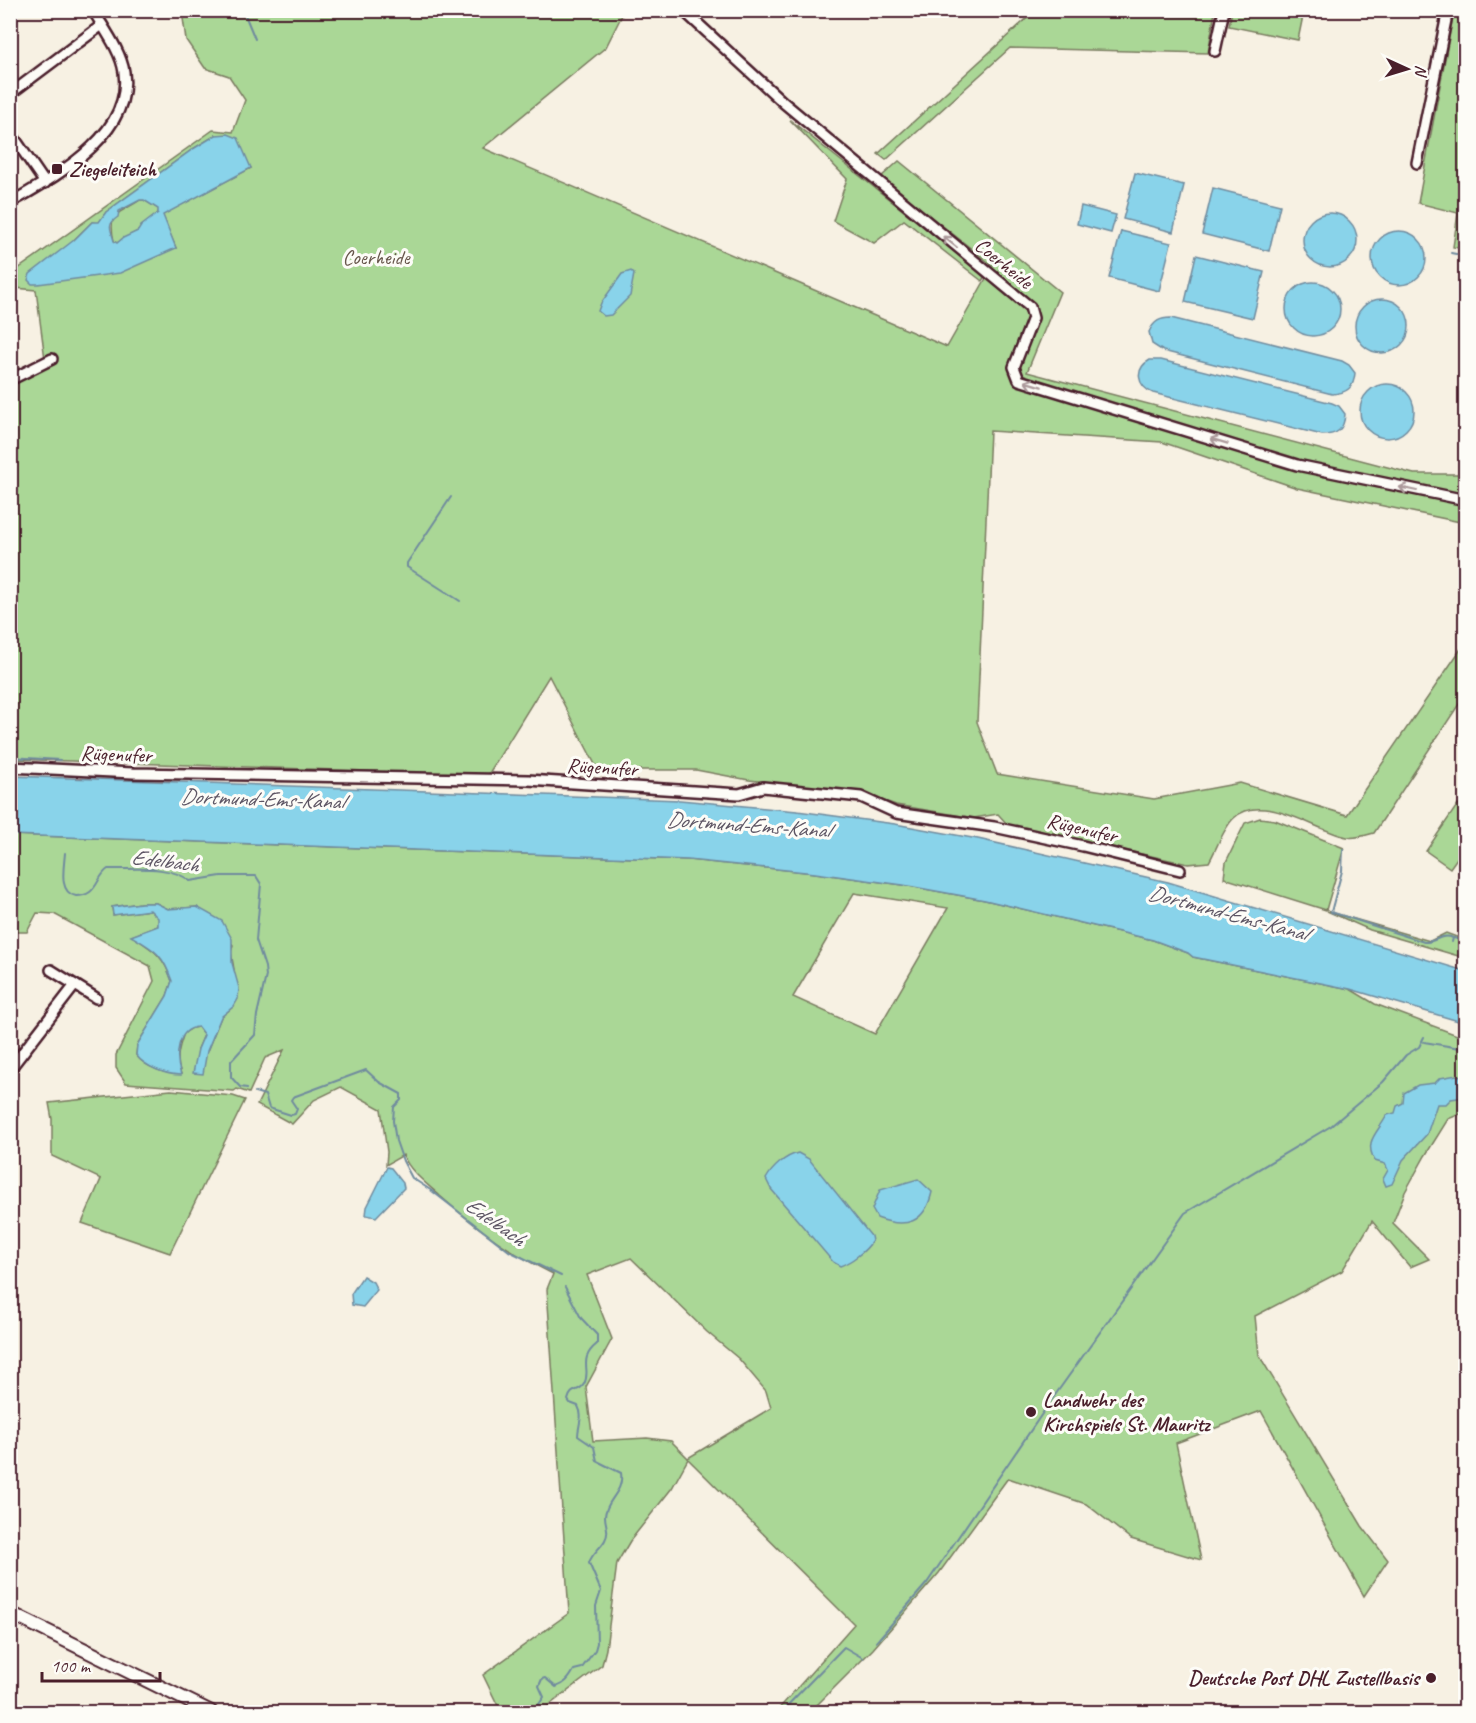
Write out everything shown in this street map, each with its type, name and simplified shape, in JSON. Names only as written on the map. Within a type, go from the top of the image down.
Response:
[{"type":"main road","points":[[10,1613],[211,1713]]},
{"type":"street","points":[[10,203],[45,183],[100,140],[113,123],[122,105],[125,89],[120,57],[93,10]]},
{"type":"street","name":"Coerheide","points":[[683,10],[784,103],[1030,307],[1033,318],[1014,367],[1019,380],[1298,465],[1466,500]]},
{"type":"street","points":[[1215,51],[1224,10]]},
{"type":"street","points":[[1418,163],[1448,10]]},
{"type":"street","points":[[10,94],[102,25]]},
{"type":"street","points":[[10,132],[45,183]]},
{"type":"street","points":[[10,380],[52,359]]},
{"type":"street","name":"Rügenufer","points":[[10,767],[133,773],[528,780],[740,794],[759,788],[784,788],[861,798],[896,813],[1016,832],[1180,870]]},
{"type":"street","points":[[51,970],[96,998]]},
{"type":"street","points":[[10,1069],[75,985]]},
{"type":"green space","name":"Coerheide","points":[[445,10],[445,15],[454,19],[463,11],[624,11],[606,47],[483,148],[947,347],[993,266],[881,177],[899,161],[1060,292],[1027,372],[1414,474],[1465,474],[1465,523],[1297,488],[1162,442],[990,431],[977,722],[997,774],[1154,799],[1240,783],[1347,815],[1465,643],[1465,695],[1374,833],[1347,837],[1274,811],[1259,809],[1246,811],[1230,822],[1209,862],[1188,864],[1008,825],[998,814],[974,818],[896,805],[861,793],[749,780],[696,770],[598,770],[549,676],[488,775],[11,759],[11,385],[46,367],[36,290],[15,288],[11,274],[213,130],[233,132],[245,100],[229,76],[205,68],[186,40],[182,11]],"holes":[[[216,135],[251,168],[162,215],[176,248],[74,240],[92,222],[99,223],[106,212]]]},
{"type":"green space","points":[[1232,10],[1304,11],[1298,40],[1229,26]]},
{"type":"green space","points":[[1035,11],[1215,11],[1208,53],[1010,48],[886,160],[878,154]]},
{"type":"green space","points":[[1454,11],[1465,11],[1465,249],[1453,247],[1458,213],[1418,203]]},
{"type":"green space","points":[[790,120],[985,276],[982,281],[904,220],[874,243],[833,221],[847,179]]},
{"type":"green space","points":[[140,200],[159,209],[158,213],[138,231],[117,243],[114,241],[112,231],[116,214]]},
{"type":"green space","points":[[1458,804],[1465,810],[1465,847],[1450,868],[1426,851]]},
{"type":"green space","points":[[1260,818],[1275,820],[1344,848],[1326,910],[1224,878],[1226,862],[1245,823]]},
{"type":"green space","points":[[11,835],[688,860],[815,873],[903,885],[985,900],[1153,940],[1193,957],[1350,989],[1375,1004],[1465,1038],[1465,1112],[1448,1119],[1405,1192],[1393,1223],[1429,1259],[1410,1267],[1372,1221],[1342,1271],[1255,1316],[1259,1355],[1362,1526],[1388,1560],[1364,1596],[1261,1411],[1176,1443],[1201,1560],[1131,1539],[1086,1504],[1008,1478],[939,1573],[873,1649],[810,1712],[776,1712],[854,1624],[688,1459],[672,1488],[630,1541],[617,1563],[602,1665],[540,1712],[501,1712],[483,1675],[569,1613],[547,1289],[553,1274],[508,1249],[467,1218],[419,1177],[403,1155],[386,1165],[387,1152],[381,1109],[341,1087],[314,1100],[292,1124],[257,1105],[284,1050],[265,1058],[249,1093],[237,1089],[234,1091],[126,1083],[116,1068],[116,1055],[154,981],[150,966],[54,914],[37,913],[27,932],[11,932]],"holes":[[[854,893],[948,908],[875,1034],[793,997]],[[141,903],[156,903],[168,909],[197,907],[233,945],[231,952],[235,975],[234,1006],[221,1017],[207,1051],[198,1049],[204,1035],[198,1027],[184,1033],[178,1058],[181,1074],[156,1069],[136,1055],[137,1045],[167,996],[172,981],[157,954],[132,936],[158,926],[159,918],[150,910],[113,915],[112,907]],[[631,1258],[707,1332],[739,1359],[766,1391],[771,1408],[688,1458],[671,1441],[647,1438],[593,1441],[586,1387],[612,1339],[587,1275]]]},
{"type":"green space","points":[[1327,911],[1430,941],[1446,933],[1465,940],[1465,958],[1370,930]]},
{"type":"green space","points":[[171,1090],[233,1096],[245,1100],[170,1253],[82,1223],[101,1179],[52,1156],[52,1119],[49,1103]]},
{"type":"water","points":[[228,134],[238,138],[251,168],[163,215],[176,248],[120,273],[38,284],[32,284],[28,280],[30,274],[74,240],[92,222],[99,222],[106,212],[216,135]],"holes":[[[144,200],[158,209],[158,213],[138,231],[117,243],[114,241],[111,225],[118,217],[119,211]]]},
{"type":"water","points":[[1135,173],[1184,185],[1173,232],[1123,219]]},
{"type":"water","points":[[1213,188],[1280,205],[1269,251],[1202,234]]},
{"type":"water","points":[[1081,206],[1116,215],[1111,233],[1077,224]]},
{"type":"water","points":[[1325,213],[1335,213],[1345,217],[1353,225],[1357,240],[1353,255],[1345,263],[1335,267],[1325,267],[1315,263],[1307,255],[1303,245],[1303,235],[1307,225],[1315,217]]},
{"type":"water","points":[[1121,231],[1171,243],[1159,291],[1109,278]]},
{"type":"water","points":[[1394,231],[1404,231],[1414,235],[1422,243],[1426,258],[1422,273],[1414,281],[1404,285],[1394,285],[1384,281],[1376,273],[1372,263],[1372,253],[1376,243],[1384,235]]},
{"type":"water","points":[[1196,255],[1264,272],[1253,318],[1185,302]]},
{"type":"water","points":[[631,271],[634,274],[630,296],[611,315],[604,316],[598,311],[601,303],[622,274]]},
{"type":"water","points":[[1308,282],[1318,282],[1328,286],[1336,294],[1340,309],[1336,324],[1328,332],[1318,336],[1308,336],[1298,332],[1290,324],[1286,314],[1286,304],[1290,294],[1298,286]]},
{"type":"water","points":[[1377,299],[1387,299],[1397,303],[1405,311],[1409,326],[1405,341],[1397,349],[1387,353],[1377,353],[1367,349],[1359,341],[1355,331],[1355,321],[1359,311],[1367,303]]},
{"type":"water","points":[[1171,318],[1342,361],[1349,365],[1355,373],[1353,382],[1346,391],[1332,394],[1163,351],[1152,344],[1149,332],[1158,321]]},
{"type":"water","points":[[1150,360],[1161,360],[1332,403],[1339,406],[1345,414],[1343,424],[1336,433],[1322,435],[1153,393],[1144,386],[1140,377],[1141,368]]},
{"type":"water","points":[[1382,384],[1392,384],[1402,388],[1410,396],[1414,411],[1410,426],[1402,434],[1392,438],[1382,438],[1372,434],[1364,426],[1360,416],[1360,406],[1364,396],[1372,388]]},
{"type":"water","name":"Dortmund-Ems-Kanal","points":[[11,776],[680,800],[797,811],[895,824],[978,839],[1168,882],[1465,971],[1465,1023],[1350,989],[1193,957],[1153,940],[985,900],[903,885],[815,873],[688,860],[11,835]]},
{"type":"water","points":[[156,903],[168,909],[197,907],[222,921],[232,939],[232,963],[239,988],[238,999],[234,1006],[221,1017],[207,1051],[203,1074],[193,1073],[198,1049],[204,1035],[198,1027],[185,1033],[181,1039],[178,1061],[181,1075],[169,1074],[156,1069],[136,1055],[137,1045],[167,996],[172,981],[157,954],[131,936],[158,926],[158,918],[150,910],[113,915],[112,907]]},
{"type":"water","points":[[1457,1075],[1465,1079],[1465,1097],[1451,1099],[1446,1104],[1437,1104],[1427,1134],[1403,1160],[1392,1184],[1386,1186],[1383,1179],[1388,1170],[1385,1164],[1375,1161],[1371,1142],[1387,1115],[1395,1113],[1397,1106],[1403,1103],[1404,1093],[1418,1085],[1435,1083],[1440,1078]]},
{"type":"water","points":[[798,1153],[809,1159],[871,1236],[872,1241],[866,1249],[840,1266],[833,1262],[771,1189],[766,1179],[779,1163]]},
{"type":"water","points":[[387,1167],[391,1168],[403,1183],[404,1188],[376,1217],[366,1215],[367,1207]]},
{"type":"water","points":[[918,1179],[932,1192],[925,1211],[919,1217],[905,1223],[877,1218],[872,1209],[880,1190]]},
{"type":"water","points":[[363,1276],[373,1282],[377,1290],[363,1307],[352,1305],[351,1294]]},
{"type":"waterway","points":[[243,10],[255,39]]},
{"type":"waterway","points":[[1451,253],[1466,256]]},
{"type":"waterway","points":[[451,497],[407,563],[407,567],[460,601]]},
{"type":"waterway","name":"Edelbach","points":[[10,757],[60,760]]},
{"type":"waterway","points":[[1343,850],[1342,871],[1331,912],[1424,942],[1441,937],[1453,938],[1452,942]]},
{"type":"waterway","name":"Edelbach","points":[[65,853],[64,885],[70,894],[76,896],[90,892],[108,869],[161,870],[172,872],[190,881],[221,876],[256,876],[261,884],[256,940],[266,976],[255,1035],[231,1061],[231,1077],[240,1087],[247,1088]]},
{"type":"waterway","points":[[1454,938],[1466,942]]},
{"type":"waterway","points":[[876,1642],[927,1583],[1048,1405],[1185,1213],[1331,1126],[1383,1082],[1406,1055],[1419,1047],[1424,1037]]},
{"type":"waterway","points":[[1424,1042],[1466,1049]]},
{"type":"waterway","name":"Edelbach","points":[[255,1092],[265,1095],[269,1108],[291,1115],[295,1114],[297,1109],[291,1100],[293,1097],[366,1070],[379,1082],[401,1094],[401,1100],[394,1107],[393,1121],[396,1141],[412,1178],[509,1251],[561,1276]]},
{"type":"waterway","name":"Edelbach","points":[[526,1712],[537,1707],[544,1697],[539,1686],[542,1679],[545,1678],[556,1687],[562,1684],[574,1670],[582,1668],[595,1650],[597,1643],[596,1606],[601,1591],[589,1563],[606,1537],[606,1510],[618,1491],[621,1480],[621,1473],[597,1461],[594,1447],[578,1436],[580,1410],[568,1400],[571,1393],[584,1384],[587,1374],[586,1360],[597,1344],[597,1335],[581,1318],[565,1287]]},
{"type":"waterway","points":[[781,1712],[844,1647],[863,1658]]},
{"type":"place","name":"Ziegeleiteich","points":[[57,169]]},
{"type":"place","name":"Landwehr des Kirchspiels St. Mauritz","points":[[1031,1412]]},
{"type":"place","name":"Deutsche Post DHL Zustellbasis","points":[[1431,1678]]}]
